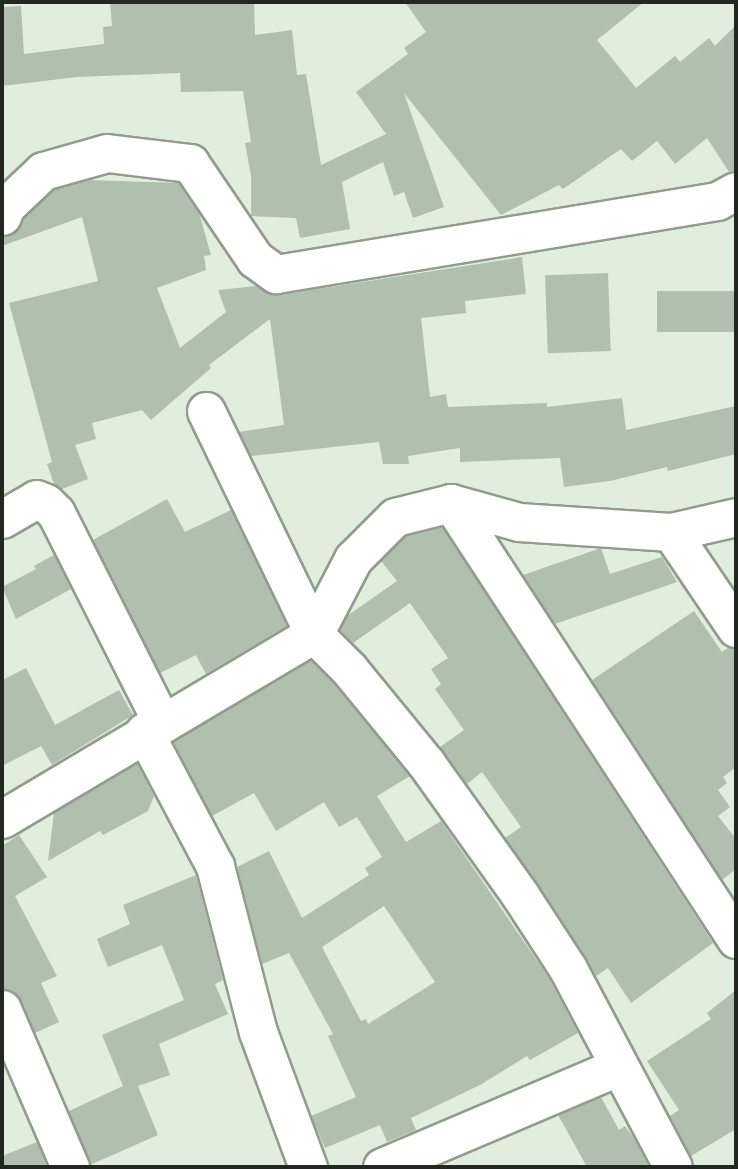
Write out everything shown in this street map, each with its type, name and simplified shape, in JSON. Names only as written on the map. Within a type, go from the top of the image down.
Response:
[{"type":"street","points":[[2,216],[6,206],[43,171],[94,156],[107,153],[190,163],[255,259],[276,274],[717,201],[736,191]]},
{"type":"street","points":[[206,411],[314,634],[349,669],[426,763],[520,895],[567,967],[618,1068],[673,1167]]},
{"type":"street","points":[[2,519],[36,499],[46,503],[56,513],[215,866],[258,1032],[308,1167]]},
{"type":"street","points":[[451,503],[736,939]]},
{"type":"street","points":[[2,819],[314,634],[353,559],[395,516],[451,503],[519,522],[671,532],[736,517]]},
{"type":"street","points":[[671,532],[736,628]]},
{"type":"street","points":[[2,1009],[70,1167]]},
{"type":"street","points":[[382,1167],[618,1068]]},
{"type":"building","points":[[110,2],[254,2],[255,35],[292,30],[297,75],[306,74],[321,165],[386,134],[356,92],[408,54],[404,48],[426,32],[405,2],[644,2],[597,40],[636,88],[675,56],[680,62],[709,38],[715,46],[736,25],[736,170],[729,172],[707,138],[675,164],[657,141],[632,161],[621,149],[563,189],[559,185],[501,215],[404,93],[444,207],[413,218],[404,192],[394,196],[383,162],[342,182],[350,229],[300,238],[296,218],[251,216],[251,176],[245,143],[251,142],[243,91],[181,92],[180,73],[77,77],[2,86],[2,7],[21,6],[24,54],[104,44],[103,27],[112,26]]},
{"type":"building","points":[[88,180],[178,183],[199,213],[211,255],[204,256],[206,270],[157,288],[180,348],[226,312],[218,290],[257,286],[279,295],[522,257],[526,294],[465,301],[466,313],[421,318],[430,397],[446,394],[448,407],[547,403],[547,407],[622,398],[626,430],[736,406],[736,454],[668,471],[667,467],[610,481],[564,487],[560,458],[460,462],[460,448],[408,456],[409,464],[383,464],[379,442],[251,456],[239,432],[284,425],[270,319],[209,365],[211,368],[151,420],[142,410],[92,423],[96,439],[75,445],[88,479],[62,489],[54,484],[47,464],[52,462],[9,303],[98,281],[82,217],[2,246],[2,236],[15,232],[24,218],[54,190]]},
{"type":"building","points":[[608,273],[611,351],[548,353],[545,275]]},
{"type":"building","points":[[657,291],[736,291],[736,332],[657,332]]},
{"type":"building","points":[[167,499],[185,532],[231,510],[287,626],[206,674],[196,655],[160,673],[93,540]]},
{"type":"building","points":[[442,527],[713,943],[631,1003],[608,968],[596,976],[505,838],[521,827],[482,772],[467,784],[440,747],[464,730],[435,689],[441,684],[431,669],[448,658],[410,603],[353,643],[340,630],[347,616],[397,581],[381,561],[406,536]]},
{"type":"building","points":[[601,548],[610,574],[662,557],[677,582],[555,624],[523,575]]},
{"type":"building","points":[[54,555],[71,589],[16,619],[2,587],[36,569],[34,566]]},
{"type":"building","points":[[694,611],[722,652],[729,647],[736,649],[736,767],[723,777],[727,783],[718,790],[730,807],[718,816],[736,839],[736,869],[722,880],[592,680]]},
{"type":"building","points":[[311,660],[410,776],[377,796],[406,842],[441,821],[549,978],[578,1033],[530,1060],[527,1056],[480,1085],[411,1118],[416,1130],[387,1142],[380,1125],[325,1148],[311,1116],[356,1097],[328,1036],[333,1034],[289,953],[262,964],[237,867],[269,851],[302,918],[369,875],[365,868],[382,857],[357,817],[339,827],[324,802],[276,831],[254,793],[212,816],[173,742]],"holes":[[[384,906],[435,982],[368,1024],[366,1019],[361,1021],[322,947]]]},
{"type":"building","points":[[26,668],[55,725],[119,690],[133,715],[52,765],[41,746],[2,766],[2,680]]},
{"type":"building","points":[[137,763],[154,796],[148,811],[103,835],[100,831],[48,861],[54,813]]},
{"type":"building","points":[[19,835],[47,877],[15,896],[57,976],[41,983],[59,1022],[35,1033],[21,1000],[14,992],[2,988],[2,846]]},
{"type":"building","points":[[196,875],[223,980],[215,984],[228,1014],[159,1044],[170,1075],[138,1086],[158,1135],[90,1165],[69,1111],[123,1086],[102,1035],[184,1000],[162,945],[108,967],[97,939],[130,924],[123,905]]},
{"type":"building","points":[[736,990],[736,1129],[691,1156],[670,1116],[679,1110],[647,1061],[711,1019],[707,1013]]},
{"type":"building","points":[[601,1097],[619,1130],[625,1126],[634,1138],[649,1167],[587,1167],[558,1115]]},
{"type":"building","points":[[37,1142],[47,1167],[2,1167],[2,1156]]}]
